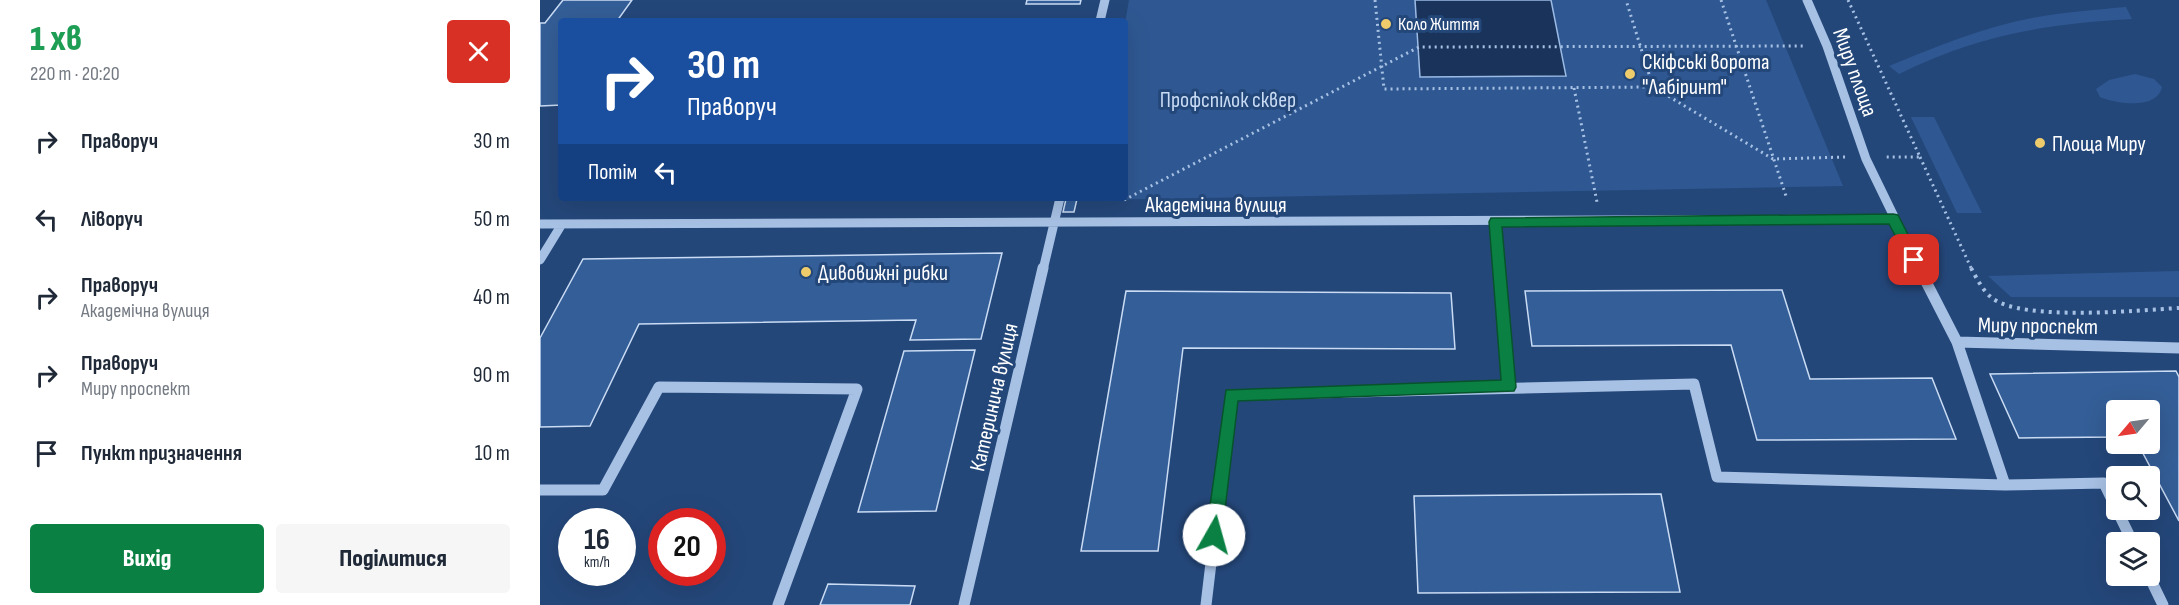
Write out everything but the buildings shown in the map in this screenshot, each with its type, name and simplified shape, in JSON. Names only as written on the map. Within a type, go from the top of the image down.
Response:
[{"type":"street","points":[[1101,18],[1105,0]]},
{"type":"street","name":"Миру площа","points":[[1807,0],[1827,46],[1866,159]]},
{"type":"street","name":"Миру проспект","points":[[1866,159],[1893,219],[1957,342],[2179,348]]},
{"type":"street","name":"Катеринича вулиця","points":[[964,605],[1059,201]]},
{"type":"street","name":"Академічна вулиця","points":[[540,224],[1054,224],[1893,219]]},
{"type":"street","points":[[1495,222],[1509,387]]},
{"type":"street","points":[[540,260],[562,224]]},
{"type":"street","points":[[1957,342],[2004,485]]},
{"type":"street","points":[[1206,605],[1231,395],[1694,384],[1717,477],[2004,485],[2104,483],[2106,487]]},
{"type":"street","points":[[540,490],[603,490],[659,387],[857,389],[778,605]]},
{"type":"street","points":[[2154,586],[2163,605]]},
{"type":"path","points":[[1376,0],[1384,89],[1653,87],[1773,159]]},
{"type":"path","points":[[1626,0],[1653,87]]},
{"type":"path","points":[[1721,0],[1734,46],[1794,220]]},
{"type":"path","points":[[1128,197],[1419,47],[1827,46]]},
{"type":"path","points":[[1574,88],[1601,221]]},
{"type":"path","points":[[1920,157],[1976,279],[1993,299],[2013,307],[2050,311],[2179,308]]},
{"type":"green space","name":"Профспілок сквер","points":[[1129,0],[1766,0],[1843,186],[1128,199],[1128,18],[1126,18]]},
{"type":"green space","points":[[2126,7],[2132,19],[2070,24],[2012,34],[1956,50],[1899,74],[1889,66],[1984,30],[2014,22]]},
{"type":"green space","points":[[2135,74],[2154,79],[2162,87],[2159,94],[2144,102],[2135,103],[2116,102],[2100,97],[2096,89],[2109,80]]},
{"type":"green space","points":[[1911,117],[1934,117],[1982,213],[1957,213]]},
{"type":"green space","points":[[2179,271],[2179,297],[2011,297],[1988,276]]},
{"type":"shaded area","points":[[1415,0],[1551,0],[1566,76],[1420,77]]},
{"type":"place","name":"Коло Життя","points":[[1386,24]]},
{"type":"place","name":"Скіфські ворота \"Лабіринт\"","points":[[1630,74]]},
{"type":"place","name":"Площа Миру","points":[[2040,143]]},
{"type":"place","name":"Дивовижні рибки","points":[[806,272]]},
{"type":"route","points":[[1214,535],[1231,395],[1509,387],[1495,222],[1893,219],[1914,260]]}]
